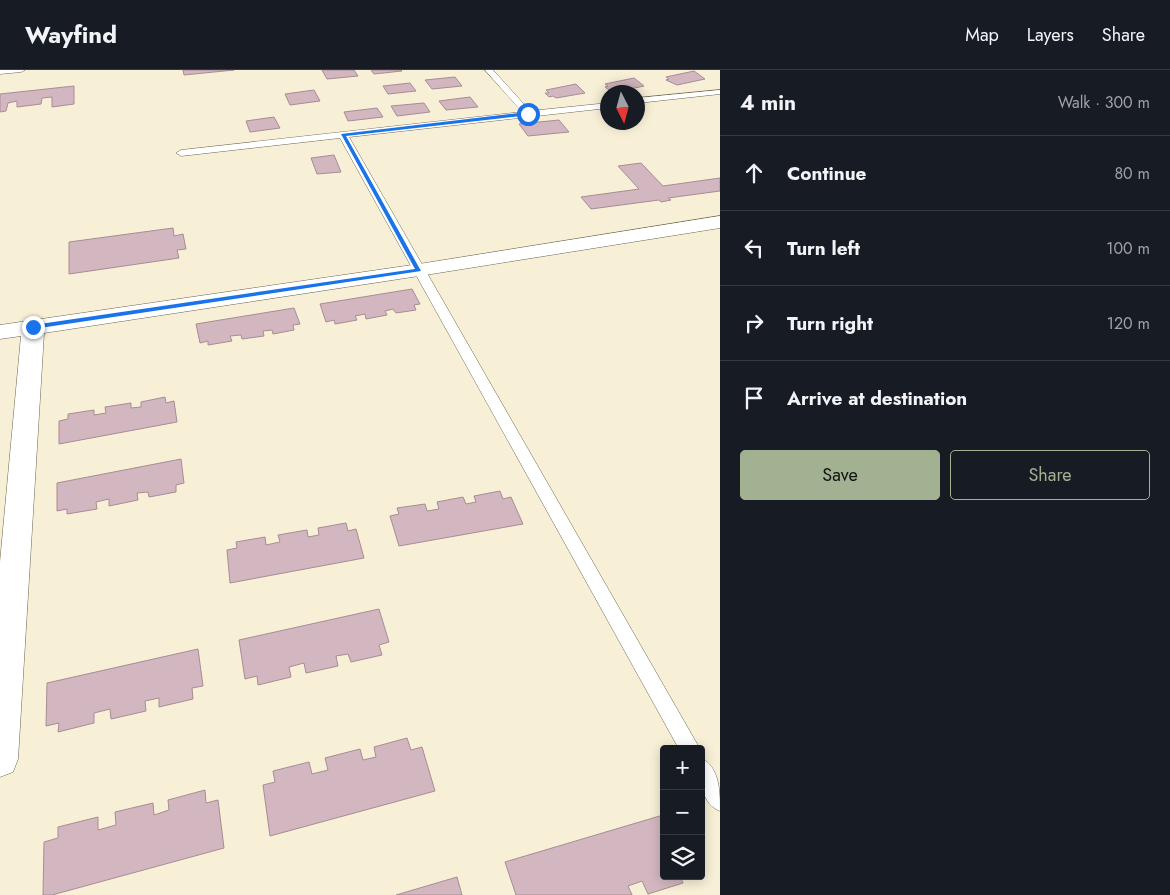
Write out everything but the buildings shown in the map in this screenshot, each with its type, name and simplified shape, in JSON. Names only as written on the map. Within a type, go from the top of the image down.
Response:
[{"type":"street","points":[[0,332],[419,270],[720,222]]},
{"type":"street","points":[[0,759],[33,327]]},
{"type":"lane","points":[[0,72],[21,70]]},
{"type":"lane","points":[[489,70],[528,114]]},
{"type":"lane","points":[[645,100],[720,92]]},
{"type":"lane","points":[[181,153],[600,106]]},
{"type":"lane","points":[[342,135],[688,745]]},
{"type":"lane","points":[[705,775],[720,801]]},
{"type":"route","points":[[33,327],[419,270],[342,135],[528,114]]}]
